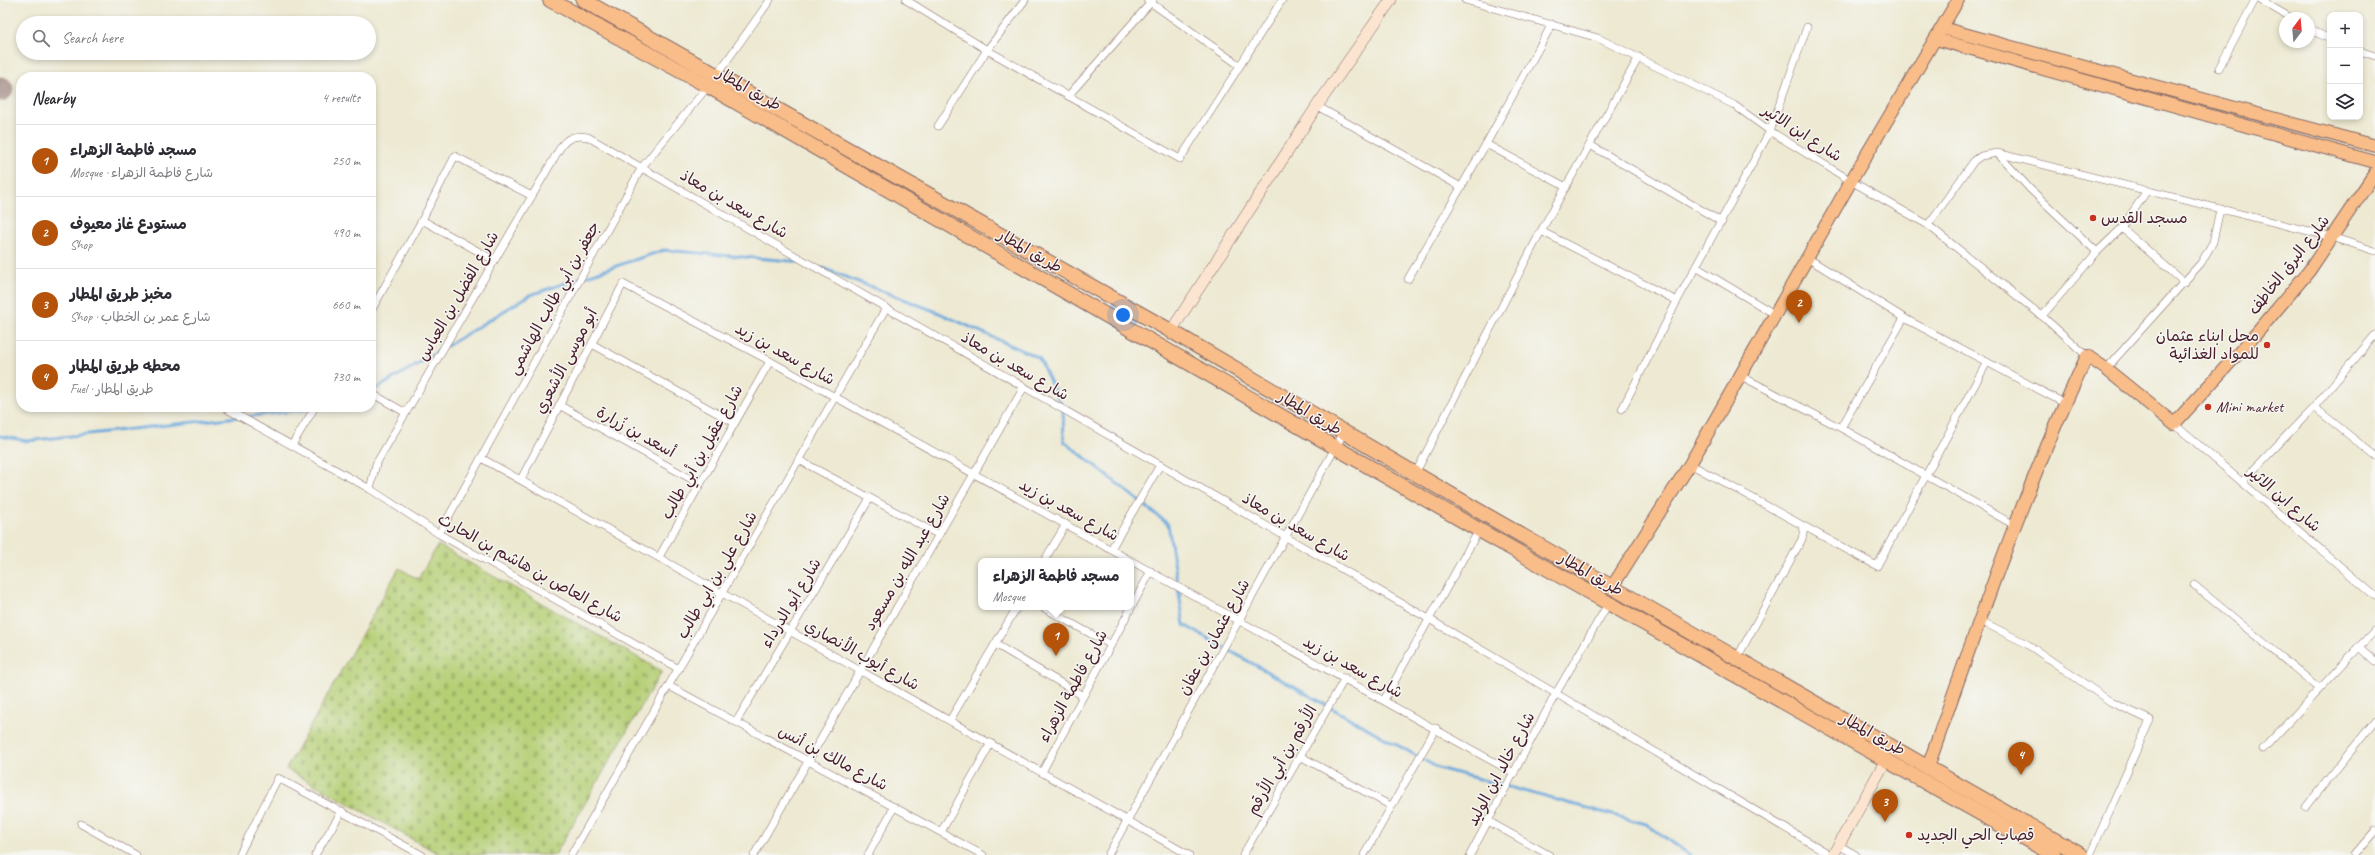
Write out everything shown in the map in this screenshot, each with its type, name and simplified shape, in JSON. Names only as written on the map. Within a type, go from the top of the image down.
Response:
[{"type":"highway","name":"طريق المطار","points":[[550,0],[708,86],[1605,602],[2054,855]]},
{"type":"highway","name":"طريق المطار","points":[[583,0],[717,74],[1171,331],[1415,474],[2081,855]]},
{"type":"highway","points":[[1605,602],[1619,598],[1612,587]]},
{"type":"highway","points":[[1605,602],[1612,587]]},
{"type":"highway","points":[[1902,769],[1909,756]]},
{"type":"main road","points":[[1171,331],[1317,106],[1391,0]]},
{"type":"main road","points":[[1612,587],[1690,464],[1809,259],[1851,181],[1958,0]]},
{"type":"main road","points":[[1939,34],[2375,146]]},
{"type":"main road","points":[[1939,34],[2375,162]]},
{"type":"main road","name":"شارع البرق الخاطف","points":[[2174,424],[2256,334],[2309,271],[2375,173]]},
{"type":"main road","points":[[1928,767],[1980,620],[2016,526],[2064,403],[2087,356],[2106,369],[2174,424]]},
{"type":"main road","points":[[1832,855],[1886,760]]},
{"type":"street","name":"جعفر بن أبي طالب الهاشمي","points":[[439,534],[642,167],[708,86],[770,0]]},
{"type":"street","points":[[906,0],[987,50],[1180,159],[1282,0]]},
{"type":"street","points":[[938,126],[987,50],[1025,0]]},
{"type":"street","name":"شارع ابن الاثير","points":[[1465,0],[1598,38],[1734,105],[1770,131],[1851,181],[1928,225],[2042,316],[2087,356]]},
{"type":"street","points":[[2219,68],[2255,0]]},
{"type":"street","points":[[2260,0],[2281,12]]},
{"type":"street","points":[[1068,96],[1150,1],[1239,65]]},
{"type":"street","points":[[1408,279],[1486,144],[1552,24]]},
{"type":"street","points":[[1622,409],[1677,302],[1722,222],[1770,131],[1807,26]]},
{"type":"street","points":[[2315,32],[2327,38]]},
{"type":"street","points":[[2363,52],[2375,56]]},
{"type":"street","points":[[1415,474],[1542,231],[1639,57]]},
{"type":"street","points":[[1317,106],[1461,187]]},
{"type":"street","name":"شارع الفضل بن العباس","points":[[370,488],[376,464],[564,141],[579,135],[588,137]]},
{"type":"street","name":"شارع سعد بن معاذ","points":[[588,137],[1429,619],[1555,695],[1832,855]]},
{"type":"street","points":[[1486,144],[1566,187]]},
{"type":"street","points":[[1590,145],[1722,222]]},
{"type":"street","points":[[1997,154],[2030,189],[2097,252]]},
{"type":"street","points":[[1928,225],[1974,161],[1981,156],[1997,154],[2332,237],[2375,251]]},
{"type":"street","points":[[376,302],[422,220],[455,156],[532,196]]},
{"type":"street","points":[[2042,316],[2097,252],[2122,228],[2146,192]]},
{"type":"street","points":[[2106,369],[2185,283],[2208,252],[2213,242],[2220,209]]},
{"type":"street","points":[[422,220],[494,260]]},
{"type":"street","points":[[2122,228],[2185,283]]},
{"type":"street","points":[[1542,231],[1677,302]]},
{"type":"street","points":[[1809,259],[1904,318],[2064,403]]},
{"type":"street","points":[[1696,267],[1776,315]]},
{"type":"street","name":"أبو موسى الأشعري","points":[[520,479],[623,284],[651,298]]},
{"type":"street","name":"شارع سعد بن زيد","points":[[651,298],[770,361],[1127,558]]},
{"type":"street","name":"شارع علي بن ابي طالب","points":[[571,855],[886,308]]},
{"type":"street","points":[[1841,428],[1904,318]]},
{"type":"street","points":[[2242,482],[2314,407],[2375,335]]},
{"type":"street","points":[[592,344],[734,422]]},
{"type":"street","name":"شارع عقيل بن أبي طالب","points":[[659,557],[734,422],[770,361]]},
{"type":"street","points":[[1690,464],[1804,528],[1876,566],[1987,362]]},
{"type":"street","points":[[1741,376],[1841,428],[2016,526]]},
{"type":"street","name":"شارع عبد الله بن مسعود","points":[[754,855],[1024,387]]},
{"type":"street","points":[[376,396],[406,413]]},
{"type":"street","name":"أسعد بن زُرارة","points":[[559,405],[700,484]]},
{"type":"street","points":[[2314,407],[2375,456]]},
{"type":"street","name":"شارع العاص بن هاشم بن الحارث","points":[[232,412],[370,488],[439,534],[679,669]]},
{"type":"street","points":[[292,445],[312,412]]},
{"type":"street","name":"شارع ابن الاثير","points":[[2174,424],[2375,596]]},
{"type":"street","name":"شارع عثمان بن عفان","points":[[1108,855],[1344,432]]},
{"type":"street","name":"شارع أيوب الأنصاري","points":[[481,458],[1189,855]]},
{"type":"street","points":[[799,460],[939,535]]},
{"type":"street","points":[[1111,549],[1160,465]]},
{"type":"street","name":"شارع أبو الدرداء","points":[[736,722],[870,498]]},
{"type":"street","points":[[1046,558],[1066,524]]},
{"type":"street","points":[[1736,658],[1802,539],[1804,528]]},
{"type":"street","points":[[1384,700],[1479,530]]},
{"type":"street","name":"شارع سعد بن زيد","points":[[1134,562],[1436,728],[1514,773]]},
{"type":"street","name":"شارع فاطمة الزهراء","points":[[1134,602],[1151,571]]},
{"type":"street","points":[[2194,585],[2318,688]]},
{"type":"street","name":"شارع خالد ابن الوليد","points":[[1470,855],[1605,602]]},
{"type":"street","points":[[950,720],[1015,610]]},
{"type":"street","points":[[1047,610],[1111,645]]},
{"type":"street","name":"شارع فاطمة الزهراء","points":[[1042,772],[1130,610]]},
{"type":"street","points":[[1980,620],[2027,644],[2111,702],[2150,720],[2090,855]]},
{"type":"street","points":[[2263,749],[2318,688],[2360,648],[2375,630]]},
{"type":"street","points":[[995,644],[1083,696]]},
{"type":"street","points":[[2360,648],[2375,661]]},
{"type":"street","name":"الأرقم بن أبي الأرقم","points":[[1243,855],[1345,678]]},
{"type":"street","name":"شارع مالك بن أنس","points":[[669,686],[983,855]]},
{"type":"street","points":[[2306,807],[2375,721]]},
{"type":"street","points":[[1364,855],[1436,728]]},
{"type":"street","points":[[941,832],[991,743]]},
{"type":"street","points":[[1300,756],[1392,806]]},
{"type":"street","points":[[239,855],[278,778],[342,811],[410,852],[422,855]]},
{"type":"street","points":[[868,855],[894,807]]},
{"type":"street","points":[[315,855],[342,811]]},
{"type":"street","points":[[1488,822],[1548,855]]},
{"type":"street","points":[[81,824],[136,855]]},
{"type":"street","points":[[2354,855],[2375,831]]},
{"type":"street","points":[[1838,845],[1856,855]]},
{"type":"green space","points":[[438,545],[662,671],[555,855],[441,855],[286,769],[399,568],[418,579]]},
{"type":"waterway","points":[[447,346],[530,295],[664,250],[802,262]]},
{"type":"waterway","points":[[822,268],[937,312],[1039,358],[1063,409],[1064,441],[1168,524],[1184,625],[1438,768],[1646,824],[1690,855]]},
{"type":"waterway","points":[[376,389],[439,351]]},
{"type":"waterway","points":[[244,417],[286,412]]},
{"type":"waterway","points":[[0,436],[27,441],[238,417]]},
{"type":"place","name":"مسجد القدس","points":[[2093,218]]},
{"type":"place","name":"مستودع غاز معيوف","points":[[1799,323]]},
{"type":"place","name":"محل ابناء عثمان للمواد الغذائية","points":[[2267,345]]},
{"type":"place","name":"Mini market","points":[[2208,407]]},
{"type":"place","name":"مسجد فاطمة الزهراء","points":[[1056,656]]},
{"type":"place","name":"محطه طريق المطار","points":[[2021,775]]},
{"type":"place","name":"مخبز طريق المطار","points":[[1885,822]]},
{"type":"place","name":"قصاب الحي الجديد","points":[[1909,835]]}]
